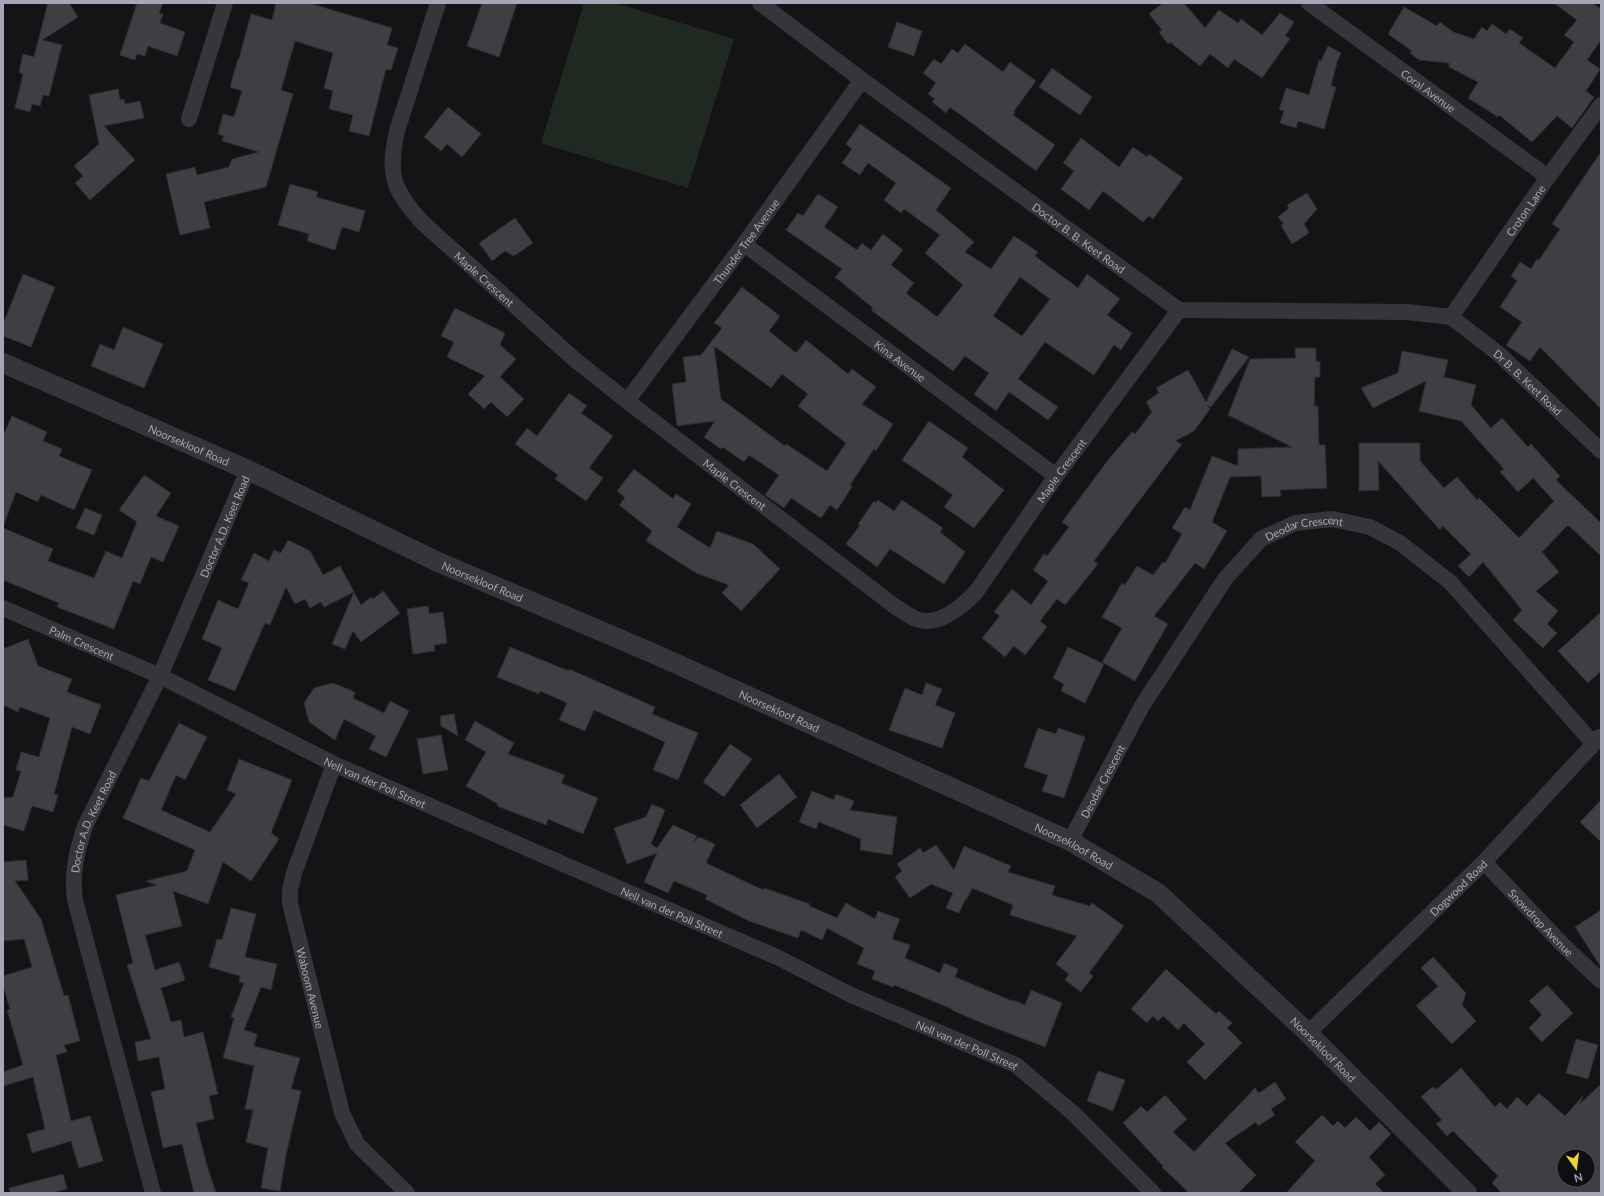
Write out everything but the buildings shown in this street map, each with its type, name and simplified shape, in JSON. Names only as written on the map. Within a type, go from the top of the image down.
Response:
[{"type":"street","points":[[189,119],[225,3]]},
{"type":"street","name":"Maple Crescent","points":[[438,3],[397,131],[392,160],[392,172],[395,185],[408,206],[424,223],[574,359],[627,402],[897,608],[917,620],[932,621],[949,615],[965,604],[976,592],[1056,476],[1178,310]]},
{"type":"street","name":"Doctor B. B. Keet Road","points":[[760,3],[862,80],[1178,310]]},
{"type":"street","name":"Coral Avenue","points":[[1309,3],[1548,178]]},
{"type":"street","name":"Thunder Tree Avenue","points":[[627,402],[744,244],[862,80]]},
{"type":"street","name":"Croton Lane","points":[[1451,317],[1601,105]]},
{"type":"street","name":"Kina Avenue","points":[[744,244],[1056,476]]},
{"type":"street","points":[[1178,310],[1407,312],[1451,317]]},
{"type":"street","name":"Dr B. B. Keet Road","points":[[1451,317],[1499,354],[1601,451]]},
{"type":"street","name":"Noorsekloof Road","points":[[3,363],[248,470],[438,562],[658,655],[1070,841],[1158,893],[1308,1033],[1466,1193]]},
{"type":"street","name":"Doctor A.D. Keet Road","points":[[153,1193],[75,900],[73,887],[74,863],[85,826],[160,676],[248,470]]},
{"type":"street","name":"Deodar Crescent","points":[[1070,841],[1142,706],[1224,579],[1261,539],[1294,523],[1332,519],[1370,527],[1400,543],[1450,582],[1597,739]]},
{"type":"street","name":"Palm Crescent","points":[[3,608],[160,676]]},
{"type":"street","name":"Nell van der Poll Street","points":[[160,676],[334,764],[779,958],[851,995],[1016,1065],[1073,1113],[1153,1193]]},
{"type":"street","name":"Dogwood Road","points":[[1308,1033],[1484,862],[1597,739]]},
{"type":"street","name":"Waboom Avenue","points":[[334,764],[294,873],[290,890],[290,903],[342,1112],[357,1144],[407,1193]]},
{"type":"street","name":"Snowdrop Avenue","points":[[1484,862],[1563,945],[1601,981]]},
{"type":"shaded area","points":[[584,3],[616,3],[734,39],[688,188],[541,143]]}]
